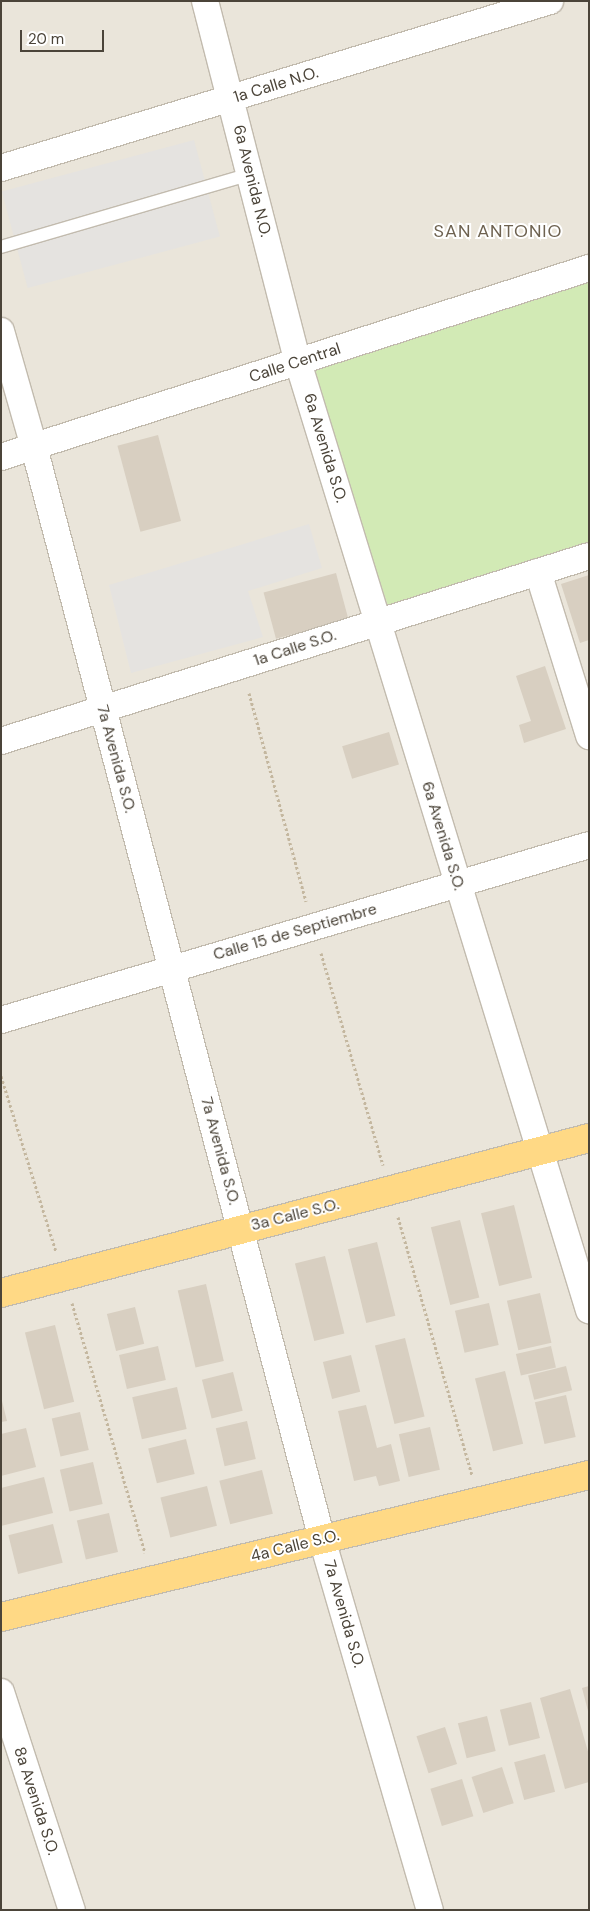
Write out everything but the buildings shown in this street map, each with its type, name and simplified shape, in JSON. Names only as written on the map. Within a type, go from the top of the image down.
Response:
[{"type":"highway","name":"3a Calle S.O.","points":[[1,1293],[589,1138]]},
{"type":"highway","name":"4a Calle S.O.","points":[[1,1617],[589,1475]]},
{"type":"street","name":"6a Avenida N.O.","points":[[205,1],[298,362]]},
{"type":"street","name":"1a Calle N.O.","points":[[1,168],[550,1]]},
{"type":"street","name":"Calle Central","points":[[1,457],[589,268]]},
{"type":"street","name":"7a Avenida S.O.","points":[[1,330],[34,447],[322,1539],[430,1910]]},
{"type":"street","name":"6a Avenida S.O.","points":[[298,362],[589,1310]]},
{"type":"street","name":"1a Calle S.O.","points":[[1,741],[589,556]]},
{"type":"street","points":[[538,572],[589,736]]},
{"type":"street","name":"Calle 15 de Septiembre","points":[[1,1020],[589,846]]},
{"type":"street","name":"8a Avenida S.O.","points":[[1,1692],[72,1910]]},
{"type":"lane","points":[[1,247],[250,174]]},
{"type":"path","points":[[1,1076],[64,1276],[153,1580]]},
{"type":"path","points":[[390,1190],[479,1502]]},
{"type":"shaded area","points":[[1,1],[589,1],[589,1910],[1,1910]]},
{"type":"shaded area","points":[[194,140],[220,237],[28,288],[2,192]]},
{"type":"shaded area","points":[[309,524],[322,568],[248,591],[263,637],[131,673],[109,585]]},
{"type":"green space","points":[[589,270],[589,545],[390,612],[307,363]]},
{"type":"district","name":"SAN ANTONIO","points":[[498,231]]}]
